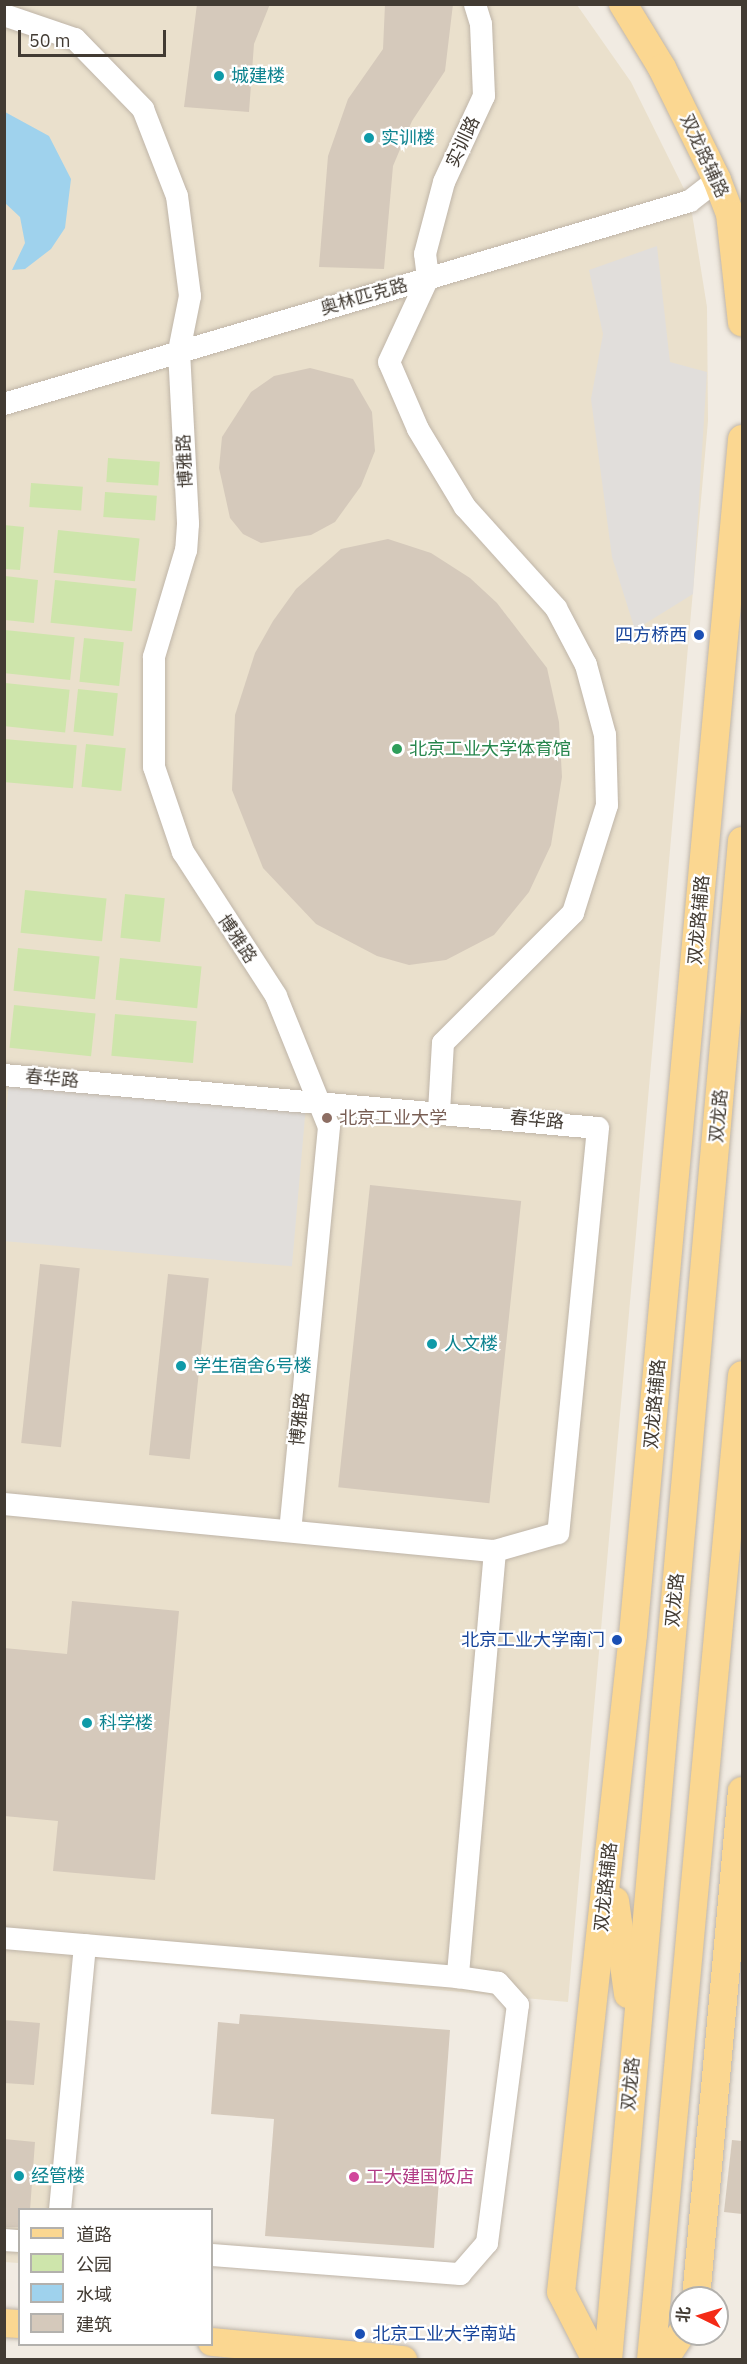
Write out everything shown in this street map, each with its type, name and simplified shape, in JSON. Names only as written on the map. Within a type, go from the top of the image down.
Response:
[{"type":"main road","name":"双龙路辅路","points":[[623,4],[662,68],[736,215],[742,307]]},
{"type":"main road","name":"双龙路辅路","points":[[596,2360],[561,2292],[647,1490],[742,439]]},
{"type":"main road","name":"双龙路","points":[[608,2360],[742,841]]},
{"type":"main road","points":[[660,2359],[673,2108],[742,1375]]},
{"type":"main road","points":[[647,1490],[695,1388]]},
{"type":"main road","points":[[697,2286],[742,1791]]},
{"type":"main road","points":[[609,1859],[635,2041]]},
{"type":"main road","points":[[673,2108],[723,1996]]},
{"type":"main road","points":[[213,2342],[403,2360]]},
{"type":"main road","points":[[660,2359],[671,2346]]},
{"type":"street","name":"实训路","points":[[428,278],[425,254],[444,182],[484,96],[481,24],[475,4]]},
{"type":"street","name":"博雅路","points":[[4,15],[75,39],[143,109],[177,196],[190,296],[179,351],[188,524],[186,550],[154,657],[154,767],[183,852],[276,996],[329,1127],[290,1529]]},
{"type":"street","name":"奥林匹克路","points":[[4,404],[690,201],[717,180]]},
{"type":"street","points":[[428,278],[389,362],[418,429],[465,507],[556,608],[586,665],[605,735],[607,805],[573,914],[443,1043],[439,1112]]},
{"type":"street","name":"春华路","points":[[4,1075],[318,1101],[598,1128],[558,1533],[495,1551]]},
{"type":"street","points":[[4,1504],[290,1529],[495,1551],[458,1977]]},
{"type":"street","points":[[4,1938],[458,1977],[498,1983],[518,2005],[487,2243],[460,2274],[213,2255]]},
{"type":"street","points":[[60,2208],[85,1945]]},
{"type":"shaded area","name":"北京工业大学","points":[[4,5],[577,5],[631,82],[690,201],[707,307],[708,421],[568,2002],[72,1956],[50,2208],[18,2208],[18,2263],[4,2262]]},
{"type":"shaded area","points":[[657,246],[670,362],[707,372],[693,594],[635,630],[612,557],[591,399],[603,334],[589,270]]},
{"type":"shaded area","points":[[9,1081],[306,1107],[292,1266],[4,1241],[4,1138]]},
{"type":"green space","points":[[108,458],[160,462],[158,486],[106,482]]},
{"type":"green space","points":[[31,483],[83,487],[81,511],[29,507]]},
{"type":"green space","points":[[105,492],[157,496],[155,521],[103,517]]},
{"type":"green space","points":[[4,525],[24,527],[20,570],[5,569]]},
{"type":"green space","points":[[58,530],[140,539],[135,581],[54,573]]},
{"type":"green space","points":[[5,576],[38,580],[34,623],[5,620]]},
{"type":"green space","points":[[55,580],[137,589],[132,631],[51,623]]},
{"type":"green space","points":[[5,630],[75,637],[70,680],[4,673]]},
{"type":"green space","points":[[84,638],[124,642],[119,686],[79,682]]},
{"type":"green space","points":[[5,683],[70,690],[65,733],[4,726]]},
{"type":"green space","points":[[78,689],[118,693],[113,736],[74,732]]},
{"type":"green space","points":[[4,739],[77,745],[73,788],[4,782]]},
{"type":"green space","points":[[86,744],[126,748],[121,791],[82,787]]},
{"type":"green space","points":[[25,890],[107,899],[102,941],[21,933]]},
{"type":"green space","points":[[125,894],[165,898],[160,942],[120,938]]},
{"type":"green space","points":[[18,948],[100,957],[95,999],[14,991]]},
{"type":"green space","points":[[120,958],[202,967],[197,1008],[116,1000]]},
{"type":"green space","points":[[14,1005],[96,1014],[91,1056],[10,1048]]},
{"type":"green space","points":[[115,1014],[197,1021],[193,1063],[111,1056]]},
{"type":"water","points":[[5,112],[49,136],[71,179],[65,228],[51,249],[25,269],[12,270],[25,243],[20,217],[5,203]]},
{"type":"building","name":"城建楼","points":[[197,4],[270,4],[254,44],[249,112],[184,107]]},
{"type":"building","name":"实训楼","points":[[385,4],[453,4],[445,71],[412,121],[393,166],[384,269],[319,267],[328,156],[348,99],[383,49]]},
{"type":"building","points":[[310,368],[353,379],[372,412],[375,451],[361,486],[335,522],[311,535],[261,543],[243,534],[230,518],[219,468],[222,437],[251,392],[274,376]]},
{"type":"building","name":"北京工业大学体育馆","points":[[388,539],[431,553],[470,578],[497,603],[547,668],[559,722],[562,777],[551,845],[529,892],[494,935],[446,960],[409,965],[377,956],[316,924],[263,868],[232,790],[235,715],[255,653],[273,621],[296,589],[341,549]]},
{"type":"building","name":"人文楼","points":[[370,1185],[521,1201],[489,1503],[338,1487]]},
{"type":"building","points":[[40,1264],[80,1268],[61,1447],[21,1443]]},
{"type":"building","name":"学生宿舍6号楼","points":[[168,1274],[209,1278],[190,1459],[149,1455]]},
{"type":"building","name":"科学楼","points":[[72,1601],[179,1611],[155,1880],[53,1871],[58,1821],[4,1816],[4,1648],[67,1654]]},
{"type":"building","name":"工大建国饭店","points":[[240,2014],[450,2030],[434,2248],[265,2236],[274,2119],[211,2114],[218,2022],[239,2024]]},
{"type":"building","points":[[4,2020],[40,2023],[34,2085],[4,2083]]},
{"type":"building","name":"经管楼","points":[[4,2139],[35,2142],[30,2208],[18,2208],[18,2227],[4,2227]]},
{"type":"building","points":[[732,2140],[742,2141],[742,2214],[724,2212]]},
{"type":"place","name":"城建楼","points":[[219,76]]},
{"type":"place","name":"实训楼","points":[[369,138]]},
{"type":"place","name":"四方桥西","points":[[699,635]]},
{"type":"place","name":"北京工业大学体育馆","points":[[397,749]]},
{"type":"place","name":"北京工业大学","points":[[327,1118]]},
{"type":"place","name":"人文楼","points":[[432,1344]]},
{"type":"place","name":"学生宿舍6号楼","points":[[181,1366]]},
{"type":"place","name":"北京工业大学南门","points":[[617,1640]]},
{"type":"place","name":"科学楼","points":[[87,1723]]},
{"type":"place","name":"经管楼","points":[[19,2176]]},
{"type":"place","name":"工大建国饭店","points":[[354,2177]]},
{"type":"place","name":"北京工业大学南站","points":[[360,2334]]}]
